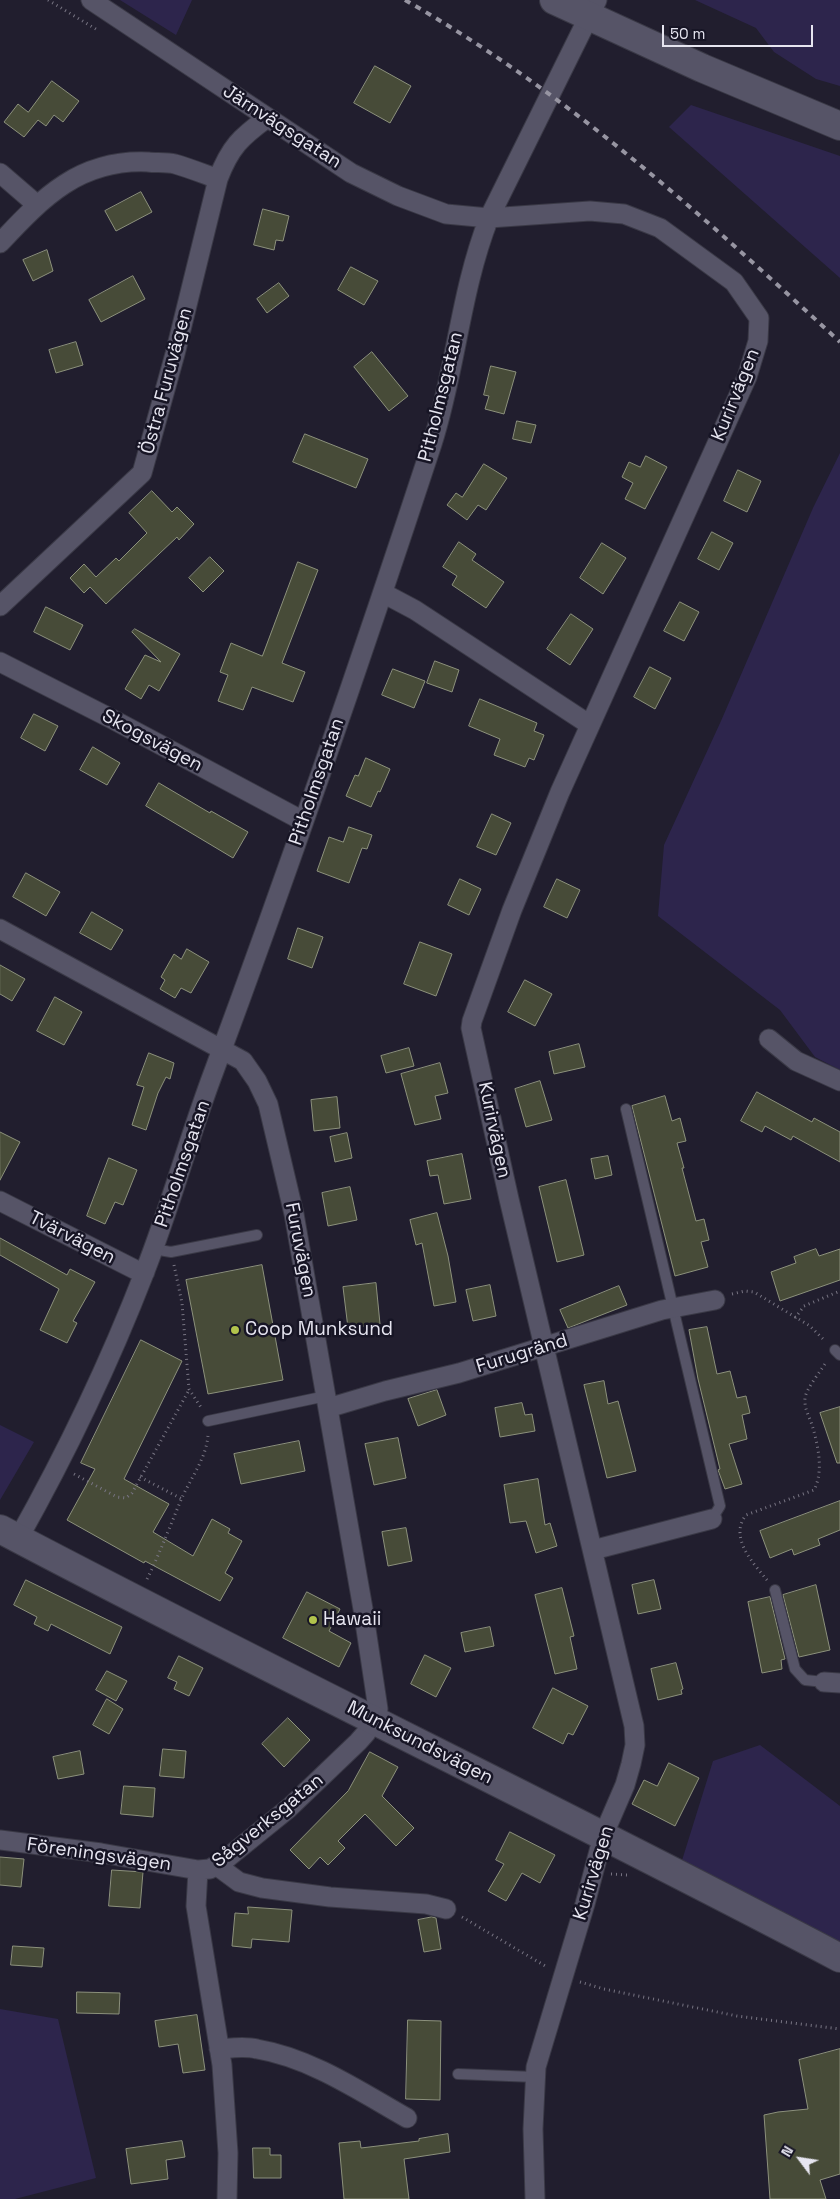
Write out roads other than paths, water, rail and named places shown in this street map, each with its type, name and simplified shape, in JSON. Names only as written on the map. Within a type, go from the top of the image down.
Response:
[{"type":"street","name":"Järnvägsgatan","points":[[91,0],[351,173],[398,196],[446,214],[489,218]]},
{"type":"street","points":[[554,0],[593,8],[702,68],[840,126]]},
{"type":"street","name":"Pitholmsgatan","points":[[9,1534],[58,1466],[100,1381],[145,1272],[162,1251],[223,1049],[383,593],[436,430],[476,250],[489,218],[593,8]]},
{"type":"street","name":"Östra Furuvägen","points":[[0,606],[142,474],[175,354],[218,179],[224,164],[241,138],[267,118]]},
{"type":"street","points":[[0,243],[36,204],[68,181],[100,166],[127,161],[173,163],[218,179]]},
{"type":"street","points":[[0,173],[36,204]]},
{"type":"street","name":"Kurirvägen","points":[[489,218],[590,211],[624,214],[660,228],[734,282],[759,318],[758,340],[747,377],[590,725],[512,910],[477,1003],[471,1028],[544,1348],[634,1726],[635,1745],[625,1785],[603,1836],[586,1904],[536,2067],[533,2129],[535,2199]]},
{"type":"street","points":[[383,593],[415,610],[590,725]]},
{"type":"street","name":"Skogsvägen","points":[[0,662],[112,719],[303,821]]},
{"type":"street","name":"Furuvägen","points":[[0,928],[243,1061],[257,1081],[268,1104],[294,1214],[327,1402],[378,1709],[373,1719]]},
{"type":"street","points":[[769,1039],[796,1061],[840,1080]]},
{"type":"street","name":"Tvärvägen","points":[[0,1201],[133,1269],[145,1272]]},
{"type":"street","name":"Furugränd","points":[[327,1402],[459,1374],[673,1308],[715,1300]]},
{"type":"street","points":[[592,1550],[712,1519]]},
{"type":"street","name":"Munksundsvägen","points":[[9,1534],[136,1601],[373,1719],[840,1958]]},
{"type":"street","name":"Sågverksgatan","points":[[228,2199],[222,2065],[196,1906],[207,1867],[289,1808],[321,1780],[358,1742],[373,1719]]},
{"type":"street","name":"Föreningsvägen","points":[[0,1840],[207,1867]]},
{"type":"street","points":[[207,1867],[238,1882],[262,1888],[330,1897],[426,1904],[446,1909]]},
{"type":"street","points":[[219,2049],[258,2049],[294,2060],[321,2071],[407,2118]]},
{"type":"lane","points":[[626,1109],[720,1506],[712,1519]]},
{"type":"lane","points":[[162,1251],[257,1235]]},
{"type":"lane","points":[[208,1421],[327,1402]]},
{"type":"lane","points":[[775,1590],[795,1669],[805,1680],[832,1682]]},
{"type":"lane","points":[[458,2074],[535,2077]]},
{"type":"railway","points":[[405,0],[465,36],[578,116],[685,203],[840,342]]},
{"type":"place","name":"Coop Munksund","points":[[235,1330]]},
{"type":"place","name":"Hawaii","points":[[313,1620]]}]
